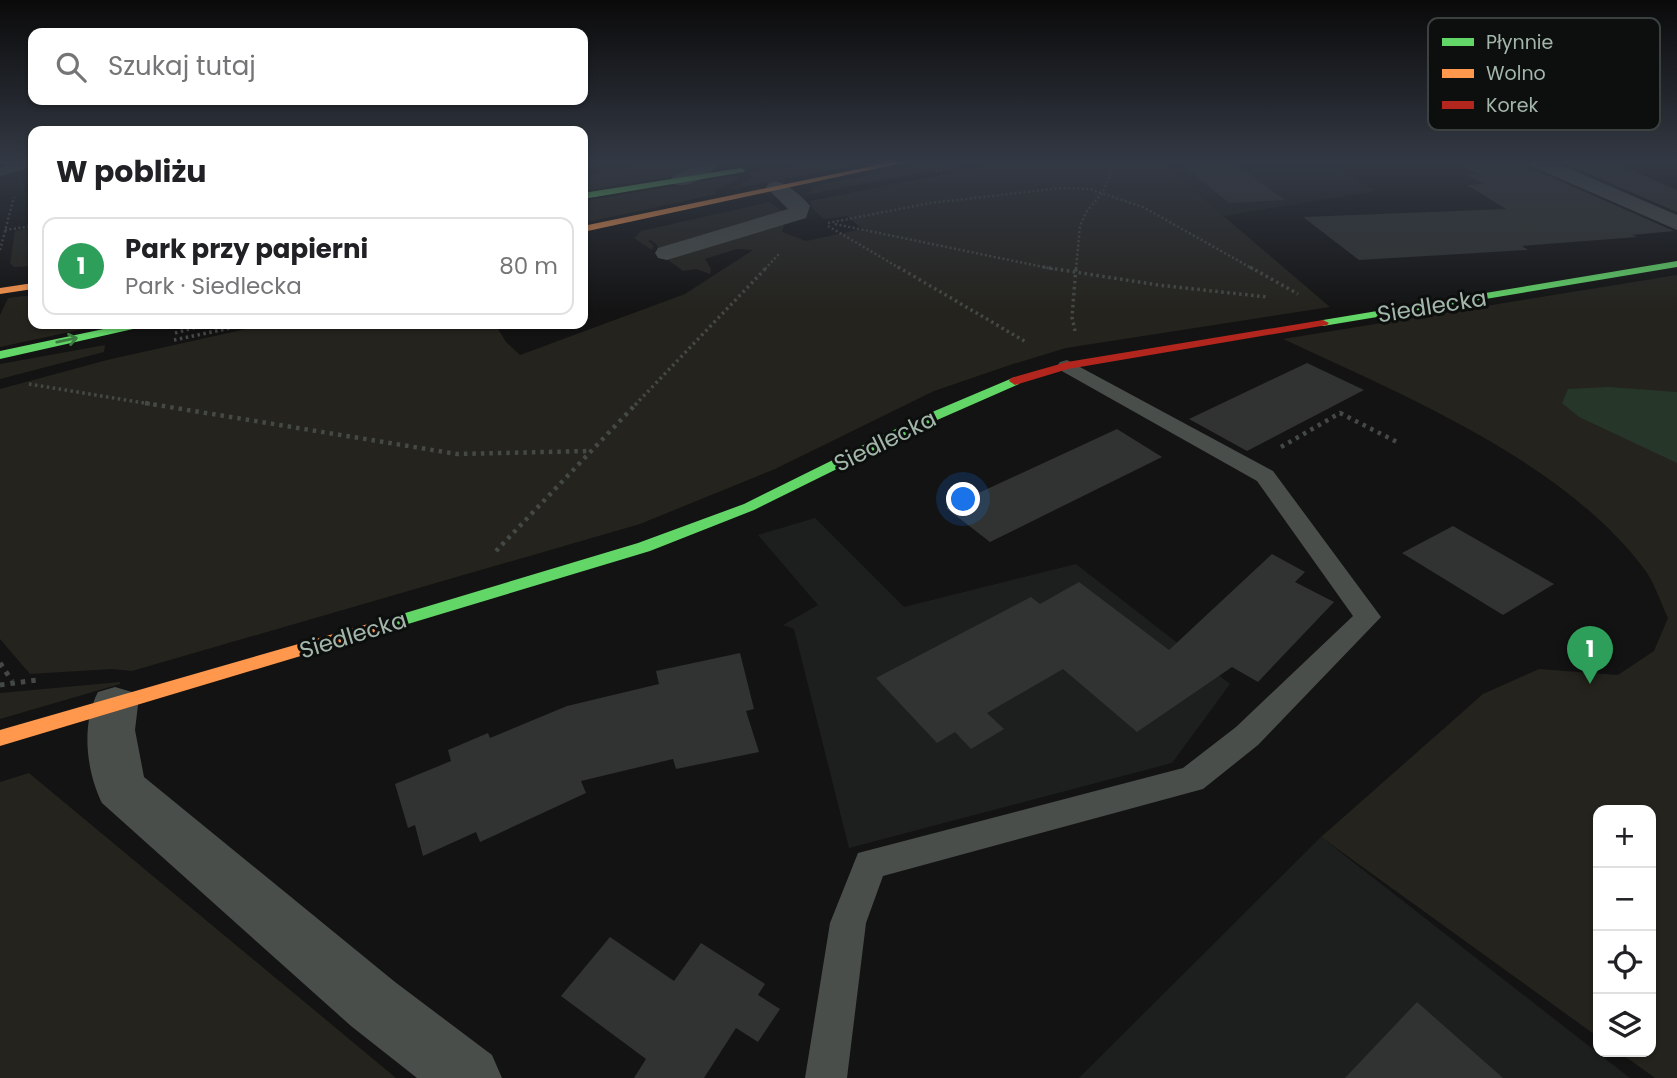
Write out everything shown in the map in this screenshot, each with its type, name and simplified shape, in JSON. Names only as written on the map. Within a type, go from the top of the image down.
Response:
[{"type":"street","points":[[588,228],[664,211]]},
{"type":"street","points":[[667,253],[797,211]]},
{"type":"street","points":[[1650,211],[1677,223]]},
{"type":"street","name":"Siedlecka","points":[[0,738],[645,547],[749,507],[923,421],[1013,382],[1079,364],[1677,264]]},
{"type":"street","points":[[0,291],[28,287]]},
{"type":"street","points":[[0,355],[119,329]]},
{"type":"street","points":[[114,705],[111,730],[120,788],[373,1004],[469,1078]]},
{"type":"lane","points":[[826,1078],[848,923],[870,864],[1192,779],[1247,736],[1368,617],[1265,476],[1079,364]]},
{"type":"path","points":[[0,250],[10,211]]},
{"type":"path","points":[[442,609],[803,228],[800,211]]},
{"type":"path","points":[[888,211],[825,224],[1079,364]]},
{"type":"path","points":[[1079,364],[1072,317],[1080,226],[1087,211]]},
{"type":"path","points":[[1151,211],[1345,320]]},
{"type":"path","points":[[830,223],[941,248],[1075,272],[1176,289],[1271,298]]},
{"type":"path","points":[[5,230],[28,227]]},
{"type":"path","points":[[20,383],[58,387],[157,407],[457,454],[589,451]]},
{"type":"path","points":[[1248,466],[1340,413],[1397,442]]},
{"type":"path","points":[[0,663],[12,681]]},
{"type":"shaded area","points":[[588,211],[637,211],[588,222]]},
{"type":"shaded area","points":[[728,211],[783,211],[787,214],[658,250],[651,240],[648,241],[654,246],[652,250],[634,238],[641,231]]},
{"type":"shaded area","points":[[816,211],[1218,211],[1330,307],[1066,348],[1010,365],[934,391],[775,469],[640,524],[132,671],[112,669],[30,674],[0,639],[0,389],[107,360],[246,329],[498,329],[506,342],[520,355],[685,294],[753,250],[737,249],[705,259],[711,269],[710,274],[696,269],[683,271],[668,260],[670,259],[786,219],[782,232],[806,241],[862,229],[847,216],[824,219]]},
{"type":"shaded area","points":[[1218,211],[1252,211],[1223,216]]},
{"type":"shaded area","points":[[28,229],[28,266],[14,267],[10,263],[15,231]]},
{"type":"shaded area","points":[[1677,275],[1677,1078],[1655,1078],[1626,1057],[1656,1057],[1656,805],[1593,805],[1593,1033],[1321,837],[1483,694],[1539,669],[1618,675],[1654,651],[1668,618],[1652,581],[1611,531],[1571,496],[1527,464],[1429,408],[1283,339]]},
{"type":"shaded area","points":[[28,296],[28,329],[84,329],[0,347],[0,315],[8,298]]},
{"type":"shaded area","points":[[105,345],[104,352],[0,379],[0,364]]},
{"type":"shaded area","points":[[1609,387],[1677,392],[1677,463],[1579,417],[1562,403],[1568,389]]},
{"type":"shaded area","points":[[815,518],[904,607],[1076,564],[1230,684],[1172,763],[849,848],[794,629],[783,625],[818,605],[758,535]]},
{"type":"shaded area","points":[[120,684],[0,719],[0,693]]},
{"type":"shaded area","points":[[29,773],[396,1078],[0,1078],[0,782]]},
{"type":"shaded area","points":[[1321,837],[1593,1049],[1593,1057],[1603,1057],[1630,1078],[1079,1078]]},
{"type":"building","points":[[1447,211],[1629,211],[1674,231],[1632,235],[1637,237],[1522,246],[1528,250],[1359,260],[1303,217]]},
{"type":"building","points":[[1307,363],[1364,390],[1247,451],[1189,419]]},
{"type":"building","points":[[1117,429],[1162,457],[990,542],[946,508]]},
{"type":"building","points":[[1453,526],[1554,584],[1503,615],[1402,553]]},
{"type":"building","points":[[1272,554],[1305,572],[1295,582],[1334,602],[1258,682],[1232,667],[1137,732],[1063,669],[987,713],[1004,729],[971,749],[955,732],[937,743],[876,678],[1031,597],[1040,604],[1079,582],[1169,650]]},
{"type":"building","points":[[740,653],[754,709],[746,711],[759,752],[676,769],[673,759],[581,781],[586,793],[480,842],[476,832],[423,856],[415,825],[408,828],[395,784],[451,761],[448,750],[488,733],[490,738],[567,706],[659,684],[656,671]]},
{"type":"building","points":[[610,937],[674,981],[701,943],[765,984],[758,995],[780,1009],[758,1042],[736,1028],[704,1078],[634,1078],[646,1059],[561,996]]},
{"type":"building","points":[[1417,1002],[1503,1078],[1345,1078]]},
{"type":"traffic: fast","points":[[1323,323],[1677,264]]},
{"type":"traffic: fast","points":[[0,355],[119,329]]},
{"type":"traffic: fast","points":[[368,630],[644,547],[749,507],[923,421],[1015,381]]},
{"type":"traffic: slow","points":[[588,228],[667,211]]},
{"type":"traffic: slow","points":[[0,291],[28,287]]},
{"type":"traffic: slow","points":[[0,738],[368,630]]},
{"type":"traffic: jam","points":[[1015,381],[1067,366],[1323,323]]},
{"type":"place","name":"Park przy papierni","points":[[1590,684]]}]
